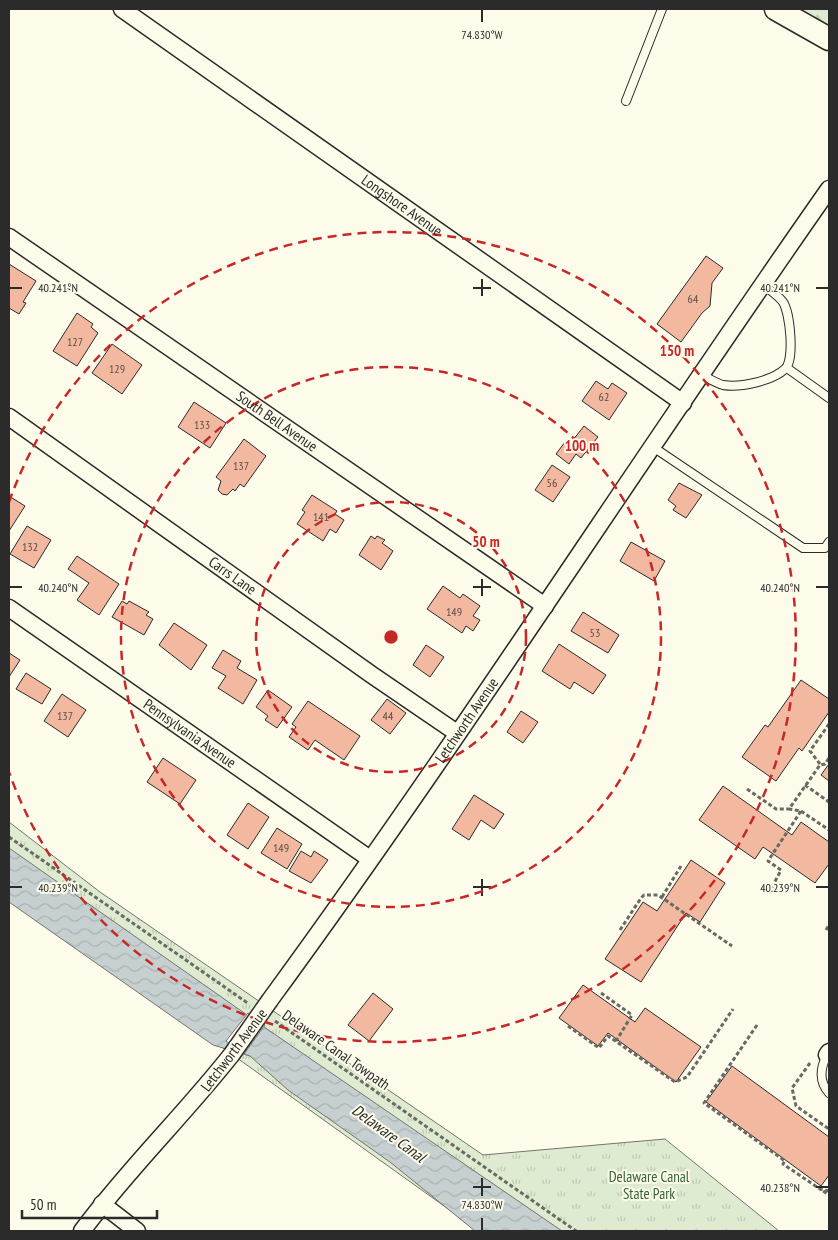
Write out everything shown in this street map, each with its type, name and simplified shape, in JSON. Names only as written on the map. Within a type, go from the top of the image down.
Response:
[{"type":"main road","points":[[776,9],[829,39]]},
{"type":"street","name":"Longshore Avenue","points":[[122,9],[684,403]]},
{"type":"street","name":"Letchworth Avenue","points":[[82,1231],[122,1178],[199,1097],[232,1054],[545,606],[684,403],[762,284],[829,189]]},
{"type":"street","name":"South Bell Avenue","points":[[9,237],[545,606]]},
{"type":"street","name":"Carrs Lane","points":[[9,418],[457,733]]},
{"type":"street","name":"Pennsylvania Avenue","points":[[9,608],[370,858]]},
{"type":"street","points":[[102,1204],[137,1231]]},
{"type":"lane","points":[[626,101],[662,9]]},
{"type":"lane","points":[[702,376],[724,385],[750,384],[777,375],[787,368],[790,360],[790,328],[783,302],[762,284]]},
{"type":"lane","points":[[787,368],[829,398]]},
{"type":"lane","points":[[653,447],[803,548],[825,548],[829,542]]},
{"type":"lane","points":[[828,1054],[821,1073],[822,1082],[829,1093]]},
{"type":"path","points":[[821,765],[810,751],[829,724]]},
{"type":"path","points":[[788,809],[821,765],[825,764],[829,758]]},
{"type":"path","points":[[805,785],[829,802]]},
{"type":"path","points":[[747,789],[776,809],[801,811],[829,830]]},
{"type":"path","points":[[769,893],[781,870],[768,861],[801,811]]},
{"type":"path","points":[[9,837],[252,1006]]},
{"type":"path","points":[[662,897],[681,866]]},
{"type":"path","points":[[620,930],[644,895],[662,897],[732,946]]},
{"type":"path","points":[[826,930],[829,925]]},
{"type":"path","points":[[601,993],[632,1015],[616,1042]]},
{"type":"path","points":[[568,1026],[599,1048],[608,1036],[675,1082],[687,1076],[733,1009]]},
{"type":"path","name":"Delaware Canal Towpath","points":[[269,1017],[576,1231]]},
{"type":"path","points":[[757,1025],[704,1103],[785,1161],[783,1164],[829,1193]]},
{"type":"path","points":[[811,1062],[792,1088],[796,1106],[829,1129]]},
{"type":"green space","points":[[782,9],[829,9],[829,35]]},
{"type":"green space","name":"Delaware Canal State Park","points":[[9,822],[100,892],[483,1155],[665,1139],[779,1231],[479,1231],[9,895]]},
{"type":"water","name":"Delaware Canal","points":[[9,848],[267,1029],[562,1231],[475,1231],[390,1162],[288,1090],[250,1056],[213,1045],[9,902]]},
{"type":"pier","points":[[248,1013],[265,1025],[244,1054],[226,1041]]},
{"type":"building","points":[[706,256],[723,268],[712,283],[710,306],[702,313],[681,342],[657,324]]},
{"type":"building","points":[[9,264],[36,281],[23,302],[26,303],[19,314],[9,308]]},
{"type":"building","points":[[77,313],[93,324],[91,327],[98,333],[77,366],[53,351]]},
{"type":"building","points":[[112,344],[142,365],[122,394],[92,373]]},
{"type":"building","points":[[596,381],[608,389],[612,383],[627,393],[609,420],[582,401]]},
{"type":"building","points":[[194,402],[226,423],[210,448],[178,427]]},
{"type":"building","points":[[584,426],[598,437],[581,458],[576,454],[569,464],[556,454],[565,442],[569,445]]},
{"type":"building","points":[[244,439],[266,456],[244,487],[240,484],[235,491],[233,489],[227,495],[222,494],[218,490],[221,481],[216,477]]},
{"type":"building","points":[[552,465],[570,477],[553,502],[535,490]]},
{"type":"building","points":[[679,483],[702,495],[686,518],[673,510],[676,506],[668,500]]},
{"type":"building","points":[[312,495],[337,511],[335,514],[344,520],[336,533],[330,529],[323,541],[297,524],[305,512],[302,510]]},
{"type":"building","points":[[9,496],[25,506],[9,531]]},
{"type":"building","points":[[27,526],[51,540],[34,568],[10,554]]},
{"type":"building","points":[[371,536],[375,539],[377,536],[385,540],[382,543],[393,551],[381,570],[359,555]]},
{"type":"building","points":[[631,542],[665,561],[654,581],[620,561]]},
{"type":"building","points":[[77,556],[119,584],[99,615],[77,600],[89,583],[68,569]]},
{"type":"building","points":[[443,586],[460,598],[463,594],[480,606],[473,616],[480,620],[473,631],[466,626],[462,633],[427,609]]},
{"type":"building","points":[[122,601],[127,604],[129,601],[149,612],[146,615],[153,619],[144,635],[112,617]]},
{"type":"building","points":[[583,612],[619,635],[608,653],[571,631]]},
{"type":"building","points":[[174,623],[207,645],[191,670],[159,645]]},
{"type":"building","points":[[559,644],[606,675],[593,694],[574,682],[570,689],[542,671]]},
{"type":"building","points":[[426,645],[444,657],[430,677],[413,665]]},
{"type":"building","points":[[223,650],[241,661],[237,668],[257,680],[243,704],[218,688],[226,676],[212,668]]},
{"type":"building","points":[[9,653],[20,660],[9,677]]},
{"type":"building","points":[[26,673],[51,689],[42,704],[16,689]]},
{"type":"building","points":[[801,680],[829,699],[829,712],[802,751],[799,748],[776,781],[742,757],[765,725],[768,727]]},
{"type":"building","points":[[268,690],[292,707],[277,728],[265,720],[268,716],[256,707]]},
{"type":"building","points":[[62,694],[86,710],[68,737],[44,721]]},
{"type":"building","points":[[387,699],[406,713],[390,734],[371,720]]},
{"type":"building","points":[[308,701],[360,736],[344,760],[315,740],[308,750],[289,737],[296,727],[292,724]]},
{"type":"building","points":[[521,711],[538,722],[523,743],[507,732]]},
{"type":"building","points":[[163,758],[196,780],[180,804],[147,782]]},
{"type":"building","points":[[829,764],[829,781],[821,775]]},
{"type":"building","points":[[723,786],[792,835],[801,822],[829,842],[829,864],[815,883],[763,847],[755,859],[699,820]]},
{"type":"building","points":[[474,795],[504,814],[494,829],[481,820],[469,840],[452,829]]},
{"type":"building","points":[[248,803],[269,817],[248,849],[227,835]]},
{"type":"building","points":[[277,828],[302,844],[287,869],[261,853]]},
{"type":"building","points":[[301,851],[311,857],[314,851],[328,860],[311,883],[289,871]]},
{"type":"building","points":[[691,860],[725,883],[700,922],[686,913],[641,982],[605,959],[643,902],[657,911]]},
{"type":"building","points":[[583,985],[635,1022],[645,1008],[701,1047],[676,1082],[608,1033],[598,1046],[559,1018]]},
{"type":"building","points":[[373,993],[393,1009],[369,1041],[348,1025]]},
{"type":"building","points":[[732,1066],[829,1137],[829,1175],[821,1186],[706,1102]]}]
